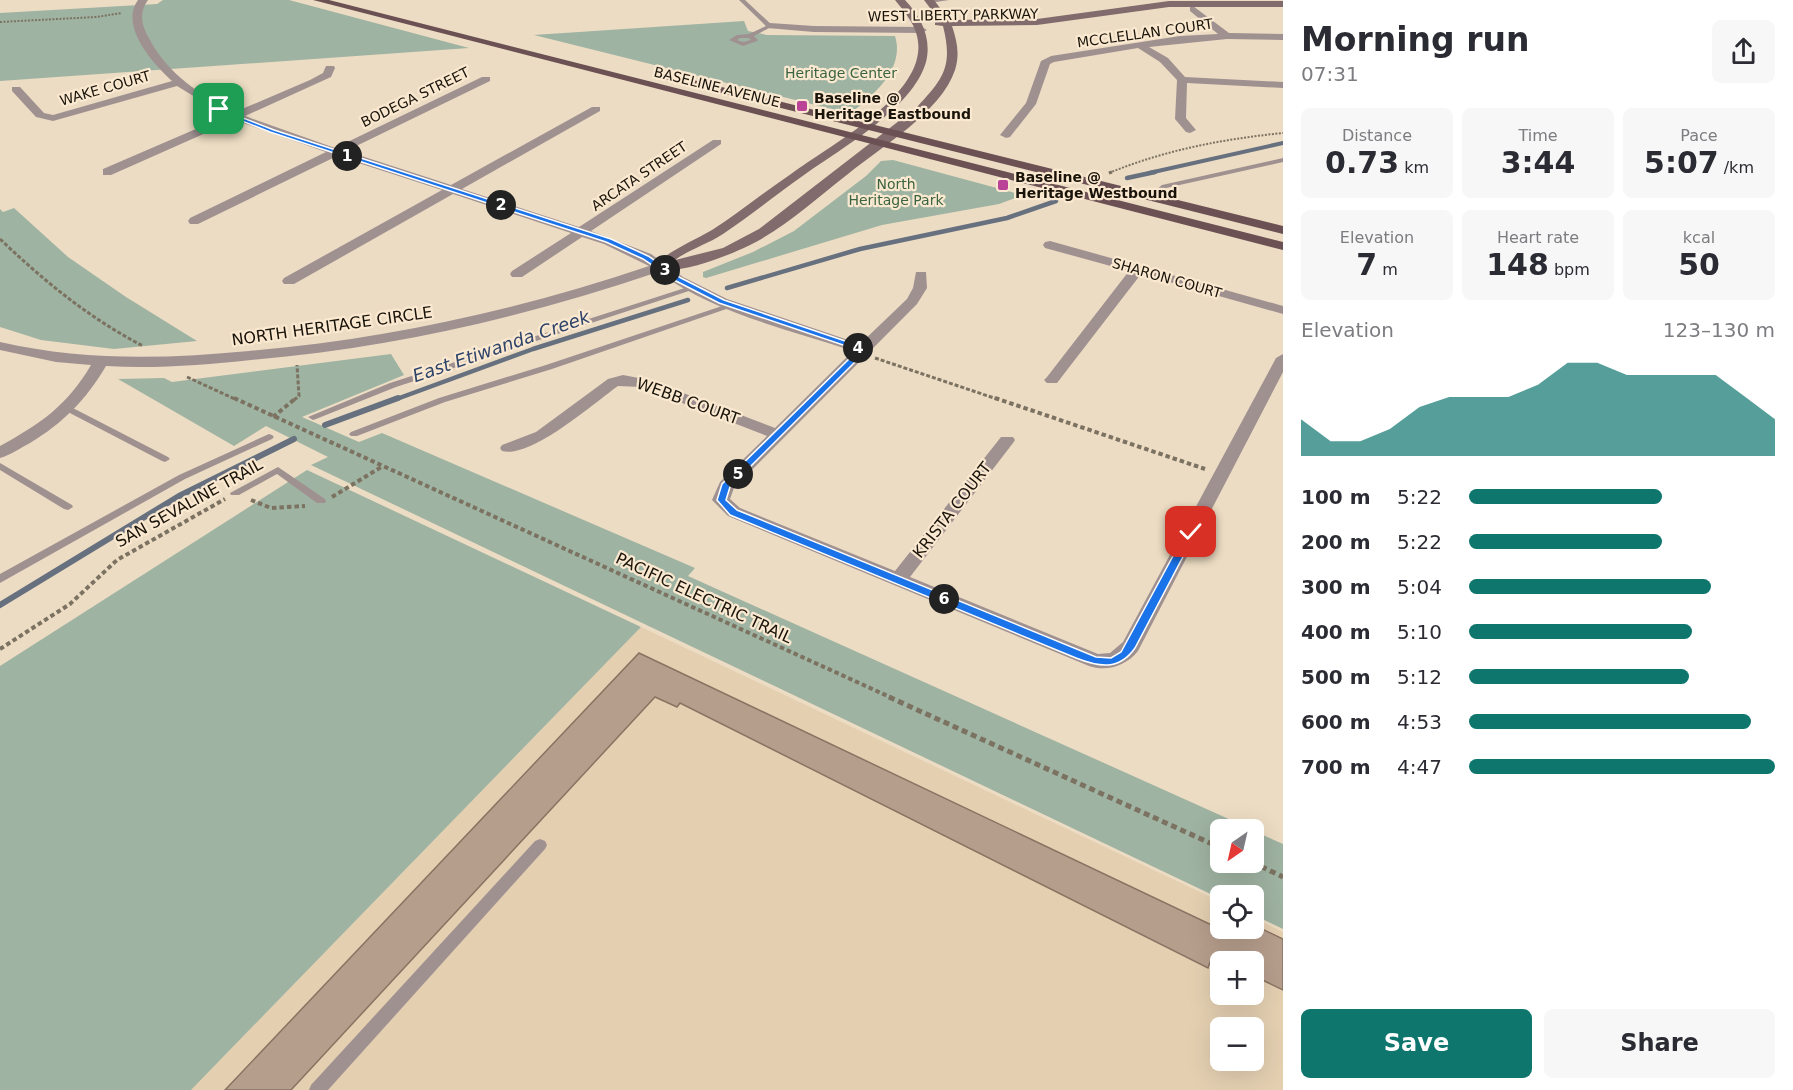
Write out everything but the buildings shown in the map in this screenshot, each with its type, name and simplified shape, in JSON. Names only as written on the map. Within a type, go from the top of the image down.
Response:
[{"type":"main road","name":"BASELINE AVENUE","points":[[318,0],[1283,246]]},
{"type":"main road","points":[[362,0],[466,26]]},
{"type":"main road","name":"BASELINE AVENUE","points":[[652,72],[1283,230]]},
{"type":"street","points":[[143,0],[136,15],[139,26],[151,53],[162,68],[178,83],[211,105],[235,117],[582,231],[621,246],[661,266],[696,289],[726,304],[869,354]]},
{"type":"street","points":[[900,0],[920,27]]},
{"type":"street","points":[[929,1],[948,27]]},
{"type":"street","name":"WEST LIBERTY PARKWAY","points":[[948,27],[1037,22],[1169,4],[1283,4]]},
{"type":"street","points":[[1192,9],[1227,36]]},
{"type":"street","name":"WEST LIBERTY PARKWAY","points":[[770,26],[1040,28],[1192,9],[1283,9]]},
{"type":"street","name":"NORTH HERITAGE CIRCLE","points":[[661,266],[670,258],[725,226],[850,136],[897,98],[916,75],[921,58],[920,27]]},
{"type":"street","name":"NORTH HERITAGE CIRCLE","points":[[0,346],[54,358],[100,363],[144,364],[248,357],[324,348],[428,332],[503,315],[572,297],[661,266],[701,260],[750,240],[775,224],[927,106],[947,80],[952,68],[954,51],[948,27]]},
{"type":"street","name":"MCCLELLAN COURT","points":[[1006,135],[1031,104],[1047,61],[1180,39],[1227,36],[1283,37]]},
{"type":"street","points":[[1141,46],[1164,60],[1182,80],[1180,119],[1190,130]]},
{"type":"street","points":[[107,172],[321,79],[327,75],[330,68]]},
{"type":"street","name":"BODEGA STREET","points":[[194,221],[486,79]]},
{"type":"street","points":[[1182,80],[1283,85]]},
{"type":"street","name":"WAKE COURT","points":[[16,89],[40,115],[53,118],[178,83]]},
{"type":"street","points":[[288,281],[596,109]]},
{"type":"street","name":"ARCATA STREET","points":[[518,274],[717,142]]},
{"type":"street","name":"SHARON COURT","points":[[1050,245],[1283,310]]},
{"type":"street","points":[[1052,380],[1137,270]]},
{"type":"street","points":[[921,275],[920,288],[912,301],[869,354],[778,435],[726,486],[721,500],[734,512],[1095,661],[1113,662],[1124,655],[1131,646],[1283,358]]},
{"type":"street","points":[[0,453],[44,429],[69,409],[85,391],[100,363]]},
{"type":"street","name":"WEBB COURT","points":[[508,448],[542,435],[604,387],[623,380],[644,383],[778,435]]},
{"type":"street","name":"KRISTA COURT","points":[[898,580],[1007,440]]},
{"type":"lane","points":[[742,0],[770,26],[750,36]]},
{"type":"lane","points":[[929,1],[946,0]]},
{"type":"lane","points":[[1151,197],[1164,186],[1283,160]]},
{"type":"lane","points":[[313,417],[393,386],[696,289]]},
{"type":"lane","points":[[354,434],[442,400],[561,363],[726,304]]},
{"type":"lane","points":[[69,409],[165,459]]},
{"type":"lane","points":[[0,579],[182,477],[269,437]]},
{"type":"lane","points":[[0,466],[68,507]]},
{"type":"lane","name":"SAN SEVALINE TRAIL","points":[[235,493],[278,470],[321,501]]},
{"type":"lane","points":[[317,1090],[540,845]]},
{"type":"path","points":[[0,22],[96,17],[122,13]]},
{"type":"path","points":[[1107,175],[1137,160],[1249,136],[1283,133]]},
{"type":"path","points":[[0,239],[63,294],[128,339],[144,347]]},
{"type":"path","points":[[869,354],[1205,469]]},
{"type":"path","points":[[273,417],[299,396],[297,365]]},
{"type":"path","name":"PACIFIC ELECTRIC TRAIL","points":[[184,375],[284,423],[1210,843]]},
{"type":"path","name":"SAN SEVALINE TRAIL","points":[[0,649],[70,604],[117,560],[235,493]]},
{"type":"path","points":[[1264,868],[1283,877]]},
{"type":"shaded area","points":[[641,627],[1210,897],[1210,939],[1264,939],[1264,923],[1283,932],[1283,1090],[191,1090]]},
{"type":"green space","points":[[163,0],[289,0],[469,48],[0,81],[0,13],[157,4]]},
{"type":"green space","name":"Heritage Center","points":[[744,21],[748,31],[767,35],[895,36],[896,59],[886,79],[878,88],[861,105],[848,113],[534,35]]},
{"type":"green space","name":"North Heritage Park","points":[[893,160],[1023,195],[999,204],[882,225],[703,277],[703,272],[753,252],[794,231],[866,176],[881,161]]},
{"type":"green space","points":[[14,208],[68,257],[126,297],[197,341],[114,349],[41,340],[0,327],[0,209],[3,212]]},
{"type":"green space","points":[[391,354],[404,375],[302,417],[359,442],[382,433],[695,568],[688,576],[1229,819],[1210,819],[1210,873],[1264,873],[1264,835],[1283,844],[1283,929],[1264,920],[1264,885],[1210,885],[1210,894],[311,465],[328,457],[266,426],[234,446],[118,379],[164,378],[172,382]]},
{"type":"green space","points":[[307,470],[641,627],[191,1090],[0,1090],[0,666]]},
{"type":"waterway","name":"East Etiwanda Creek","points":[[1149,173],[1283,143]]},
{"type":"waterway","name":"East Etiwanda Creek","points":[[1127,178],[1155,172]]},
{"type":"waterway","name":"East Etiwanda Creek","points":[[727,288],[860,249],[1007,218],[1056,201]]},
{"type":"waterway","name":"East Etiwanda Creek","points":[[394,400],[533,349],[688,300]]},
{"type":"waterway","name":"East Etiwanda Creek","points":[[325,425],[398,398]]},
{"type":"waterway","name":"East Etiwanda Creek","points":[[0,605],[179,496],[294,439]]},
{"type":"place","name":"Baseline @ Heritage Eastbound","points":[[802,106]]},
{"type":"place","name":"Baseline @ Heritage Westbound","points":[[1003,185]]},
{"type":"route","points":[[219,109],[272,131],[609,241],[646,257],[678,280],[722,302],[863,350],[726,486],[721,500],[734,512],[1080,656],[1095,661],[1113,662],[1124,655],[1131,646],[1191,532]]}]
